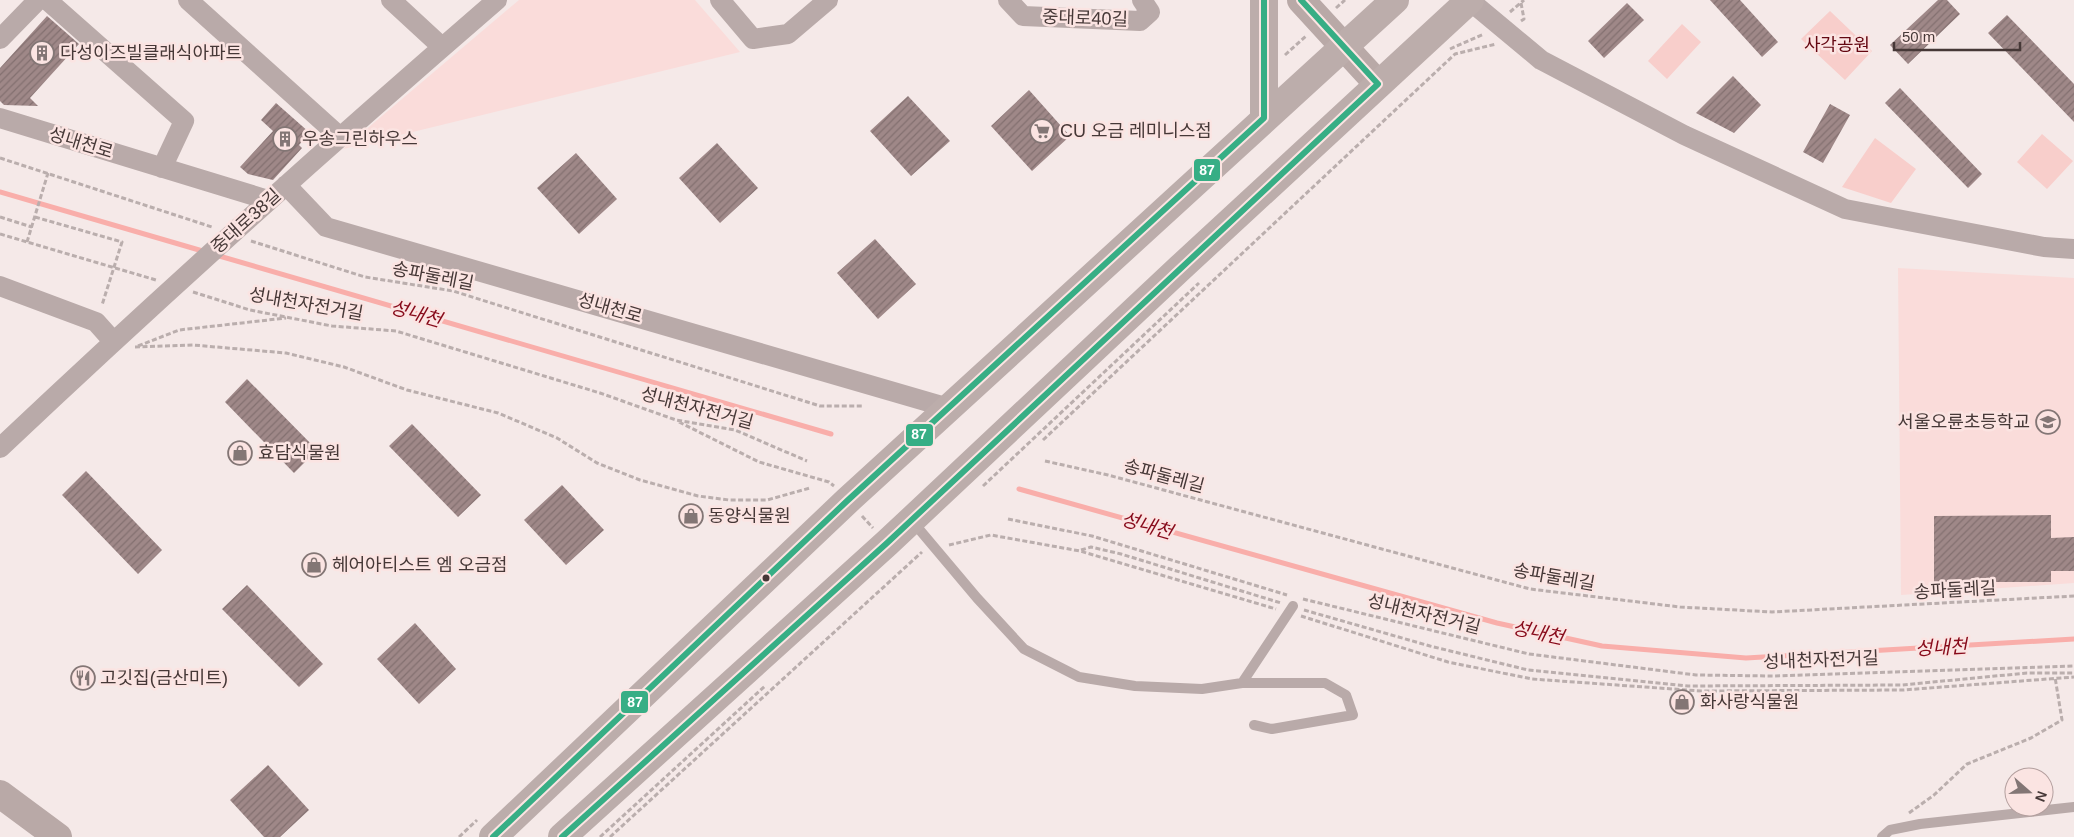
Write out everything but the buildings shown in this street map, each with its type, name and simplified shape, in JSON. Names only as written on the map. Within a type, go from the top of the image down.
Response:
[{"type":"main road","points":[[1264,0],[1264,118]]},
{"type":"main road","points":[[1301,0],[1378,84]]},
{"type":"main road","points":[[493,837],[948,408],[1394,0]]},
{"type":"main road","points":[[562,837],[911,521],[1469,0]]},
{"type":"main road","points":[[0,794],[58,837]]},
{"type":"street","points":[[0,39],[38,0]]},
{"type":"street","points":[[47,0],[184,121],[162,168]]},
{"type":"street","points":[[188,0],[339,136]]},
{"type":"street","points":[[391,0],[442,47]]},
{"type":"street","name":"중대로38길","points":[[0,448],[132,323],[339,136],[497,0]]},
{"type":"street","points":[[720,0],[753,39],[788,34],[828,0]]},
{"type":"street","name":"중대로40길","points":[[1008,0],[1022,16],[1140,20],[1150,12],[1142,0]]},
{"type":"street","points":[[1469,0],[1541,60],[1676,131],[1845,209],[2044,246],[2074,249]]},
{"type":"street","name":"성내천로","points":[[0,118],[162,168],[265,203]]},
{"type":"street","name":"성내천로","points":[[286,185],[326,227],[948,408]]},
{"type":"street","points":[[2,290],[96,322],[113,342]]},
{"type":"lane","points":[[911,521],[1024,649],[1079,677],[1135,686],[1202,689],[1242,683],[1325,683],[1346,695],[1353,715],[1272,729],[1254,725]]},
{"type":"lane","points":[[1242,683],[1293,606]]},
{"type":"lane","points":[[1882,837],[1890,830],[1920,824],[2074,807]]},
{"type":"path","points":[[1043,440],[1455,54],[1495,44],[1502,28],[1524,0]]},
{"type":"path","points":[[1448,50],[1483,34],[1524,19],[1521,3]]},
{"type":"path","points":[[0,158],[218,229]]},
{"type":"path","points":[[27,242],[48,173]]},
{"type":"path","points":[[0,217],[32,227]]},
{"type":"path","points":[[35,217],[122,242],[96,322]]},
{"type":"path","points":[[0,234],[159,281]]},
{"type":"path","name":"송파둘레길","points":[[246,239],[365,277],[453,291],[820,406],[864,406]]},
{"type":"path","name":"성내천자전거길","points":[[186,290],[250,310],[289,318],[332,326],[396,331],[600,393],[676,420],[735,430],[806,461]]},
{"type":"path","points":[[289,318],[179,330],[134,347],[193,345],[286,353],[344,367],[407,390],[506,416],[558,438],[597,463],[640,480],[698,496],[729,500],[767,500],[810,488]]},
{"type":"path","points":[[676,420],[759,462],[829,482],[908,565]]},
{"type":"path","name":"송파둘레길","points":[[1045,461],[1108,475],[1530,589],[1597,599],[1680,608],[1772,612],[2074,596]]},
{"type":"path","points":[[1008,519],[1092,536],[1289,596]]},
{"type":"path","points":[[610,837],[908,565],[934,545],[991,535],[1080,551],[1293,606],[1448,662],[1532,679],[1711,691],[1903,690],[2074,675]]},
{"type":"path","points":[[1080,551],[1091,547],[1121,554],[1430,646],[1528,670],[1688,686],[1902,684],[2027,673],[2055,676]]},
{"type":"path","name":"성내천자전거길","points":[[1293,606],[1530,654],[1696,675],[1774,676],[2074,666]]},
{"type":"path","points":[[1890,830],[1909,812],[1934,795],[1967,764],[2031,738],[2062,720],[2055,676]]},
{"type":"shaded area","points":[[519,0],[695,0],[740,52],[343,149]]},
{"type":"shaded area","points":[[1898,268],[2074,278],[2074,583],[1901,595]]},
{"type":"green space","name":"사각공원","points":[[1830,11],[1872,51],[1845,80],[1801,39]]},
{"type":"green space","points":[[1682,24],[1701,42],[1667,79],[1648,61]]},
{"type":"green space","points":[[2042,134],[2073,161],[2047,189],[2017,162]]},
{"type":"green space","points":[[1875,138],[1916,169],[1891,203],[1842,187]]},
{"type":"waterway","name":"성내천","points":[[0,192],[206,252]]},
{"type":"waterway","name":"성내천","points":[[216,255],[831,434]]},
{"type":"waterway","name":"성내천","points":[[1019,489],[1497,623],[1602,646],[1746,658],[2074,639]]},
{"type":"transit line","name":"87","points":[[493,837],[847,501],[1264,118],[1264,0]]},
{"type":"transit line","name":"87","points":[[562,837],[887,543],[1378,84],[1301,0]]},
{"type":"place","name":"다성이즈빌클래식아파트","points":[[42,53]]},
{"type":"place","name":"CU 오금 레미니스점","points":[[1042,131]]},
{"type":"place","name":"우송그린하우스","points":[[285,139]]},
{"type":"place","name":"서울오륜초등학교","points":[[2048,422]]},
{"type":"place","name":"효담식물원","points":[[240,453]]},
{"type":"place","name":"동양식물원","points":[[691,516]]},
{"type":"place","name":"헤어아티스트 엠 오금점","points":[[314,565]]},
{"type":"place","name":"고깃집(금산미트)","points":[[83,678]]},
{"type":"place","name":"화사랑식물원","points":[[1682,702]]}]
